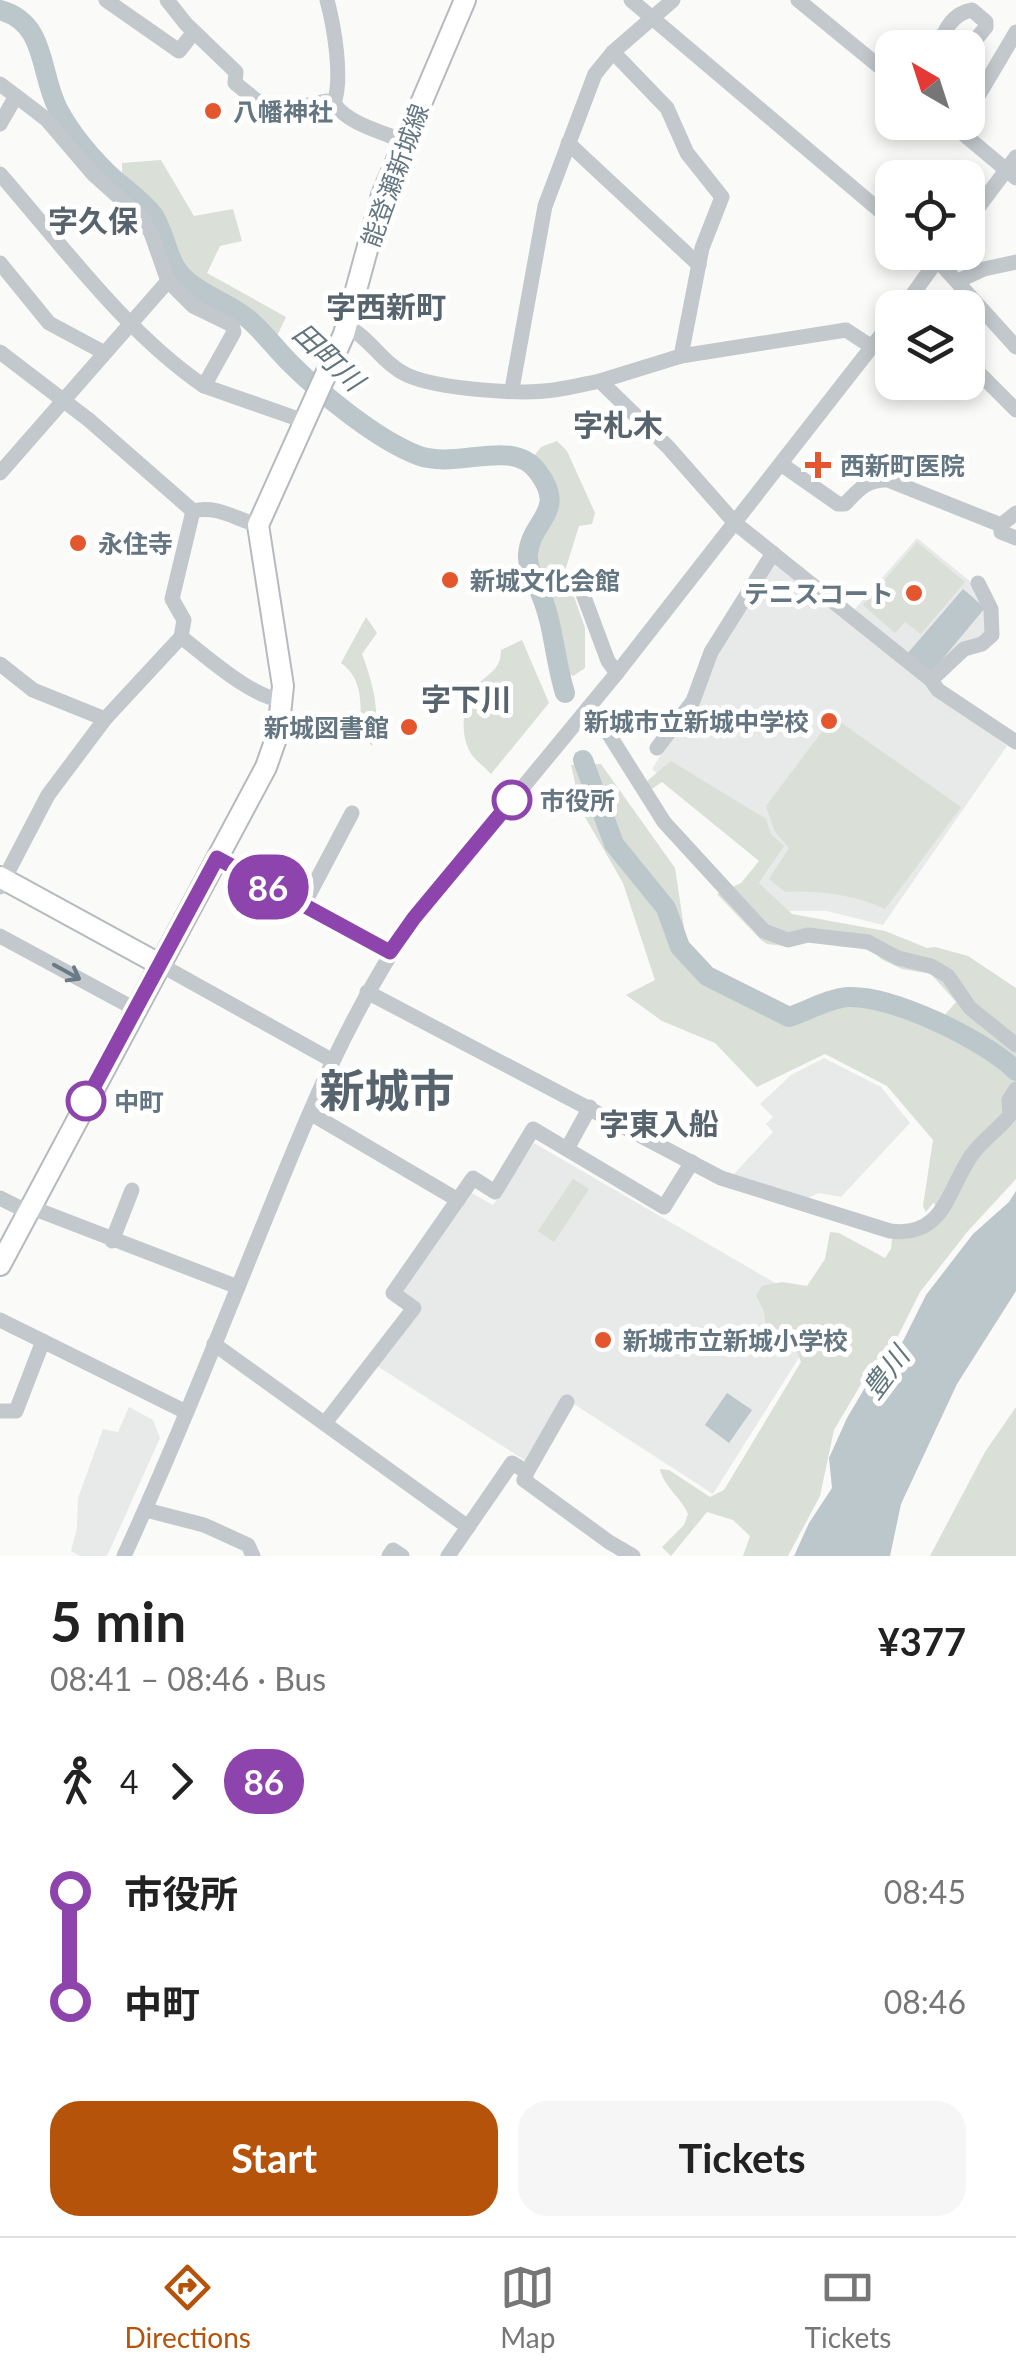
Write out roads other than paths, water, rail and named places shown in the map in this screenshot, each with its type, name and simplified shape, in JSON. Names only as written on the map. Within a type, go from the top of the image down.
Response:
[{"type":"main road","name":"能登瀬新城線","points":[[258,525],[346,326],[382,195],[465,0]]},
{"type":"main road","points":[[0,1266],[266,767],[278,733],[282,667],[258,525]]},
{"type":"main road","points":[[1,881],[158,964]]},
{"type":"street","points":[[106,0],[179,51],[194,32]]},
{"type":"street","points":[[167,0],[236,72],[235,83],[272,113],[326,101],[334,103]]},
{"type":"street","points":[[328,0],[336,56],[337,109],[404,142]]},
{"type":"street","points":[[631,0],[875,206]]},
{"type":"street","points":[[512,390],[545,206],[595,74],[673,0]]},
{"type":"street","points":[[798,0],[875,63]]},
{"type":"street","points":[[944,30],[960,12],[972,10],[986,22],[984,30]]},
{"type":"street","points":[[985,84],[1016,32]]},
{"type":"street","points":[[614,52],[667,108],[687,153],[722,198],[699,264],[682,356]]},
{"type":"street","points":[[0,84],[46,119],[93,174],[143,219],[152,233],[168,281],[193,306],[232,325],[234,332],[204,386]]},
{"type":"street","points":[[0,124],[16,96]]},
{"type":"street","points":[[975,140],[1013,169],[985,201]]},
{"type":"street","points":[[568,143],[699,264]]},
{"type":"street","points":[[0,174],[130,322],[204,386],[309,412]]},
{"type":"street","points":[[958,281],[984,269],[1016,262]]},
{"type":"street","points":[[0,263],[49,323],[103,352]]},
{"type":"street","points":[[949,270],[1016,347]]},
{"type":"street","points":[[0,473],[168,281]]},
{"type":"street","points":[[346,326],[360,333],[404,374],[460,387],[512,390],[552,391],[682,356],[846,330],[872,347]]},
{"type":"street","points":[[124,1556],[333,1061],[390,952],[617,673],[875,343]]},
{"type":"street","points":[[0,352],[194,511]]},
{"type":"street","points":[[985,379],[1016,410]]},
{"type":"street","points":[[600,381],[668,447],[735,523],[938,690],[1016,742]]},
{"type":"street","points":[[781,464],[838,504],[845,504],[866,484],[888,480],[1002,525]]},
{"type":"street","points":[[194,511],[220,510],[239,521],[258,525]]},
{"type":"street","points":[[1,881],[48,795],[104,719],[182,637],[184,620],[172,599],[194,511]]},
{"type":"street","points":[[1016,513],[1002,525],[1001,532],[1016,538]]},
{"type":"street","points":[[657,748],[693,700],[711,652],[773,553]]},
{"type":"street","points":[[930,680],[964,649],[982,644],[992,635],[991,609],[978,582]]},
{"type":"street","points":[[580,586],[608,661],[617,673]]},
{"type":"street","points":[[182,637],[235,678],[272,700],[282,700]]},
{"type":"street","points":[[0,664],[33,690],[104,719]]},
{"type":"street","points":[[588,708],[664,822],[764,930],[788,940],[808,936],[868,942],[898,958],[931,966],[948,976],[970,1008],[1016,1045]]},
{"type":"street","points":[[304,904],[352,812]]},
{"type":"street","points":[[217,858],[390,952]]},
{"type":"street","points":[[0,936],[135,1009]]},
{"type":"street","points":[[158,964],[333,1061]]},
{"type":"street","points":[[367,992],[738,1186],[890,1232],[906,1233],[933,1221],[970,1157],[1010,1115],[1009,1100],[1016,1089]]},
{"type":"street","points":[[568,1149],[590,1107]]},
{"type":"street","points":[[310,1114],[458,1200]]},
{"type":"street","points":[[324,1424],[414,1308],[393,1293],[473,1178],[494,1192],[533,1129],[664,1207],[692,1162]]},
{"type":"street","points":[[112,1242],[132,1190]]},
{"type":"street","points":[[0,1198],[238,1287]]},
{"type":"street","points":[[0,1320],[186,1412]]},
{"type":"street","points":[[0,1411],[16,1412],[43,1341]]},
{"type":"street","points":[[214,1344],[468,1527]]},
{"type":"street","points":[[567,1402],[524,1480],[633,1556]]},
{"type":"street","points":[[448,1556],[505,1469],[512,1464],[527,1472]]},
{"type":"street","points":[[146,1510],[204,1526],[248,1546],[253,1556]]},
{"type":"street","points":[[389,1556],[393,1550],[402,1556]]},
{"type":"water","points":[[963,589],[985,608],[930,674],[907,654]]},
{"type":"water","name":"豊川","points":[[1016,1191],[1016,1291],[957,1384],[901,1504],[890,1556],[794,1556],[809,1523],[832,1488],[829,1458],[873,1374],[903,1341],[926,1295],[973,1234]]},
{"type":"water","points":[[727,1393],[752,1410],[729,1443],[705,1425]]},
{"type":"waterway","name":"田町川","points":[[0,10],[15,16],[34,37],[63,118],[99,164],[154,216],[173,263],[183,277],[247,318],[316,387],[401,448],[433,459],[514,456],[538,472],[550,497],[549,506],[531,542],[528,559],[548,615],[565,693]]},
{"type":"waterway","name":"田町川","points":[[583,760],[614,844],[666,908],[680,947],[707,976],[789,1017],[848,997],[888,1003],[961,1033],[1016,1071]]},
{"type":"place","name":"八幡神社","points":[[213,111]]},
{"type":"place","name":"西新町医院","points":[[818,465]]},
{"type":"place","name":"永住寺","points":[[78,543]]},
{"type":"place","name":"新城文化会館","points":[[450,580]]},
{"type":"place","name":"テニスコート","points":[[914,593]]},
{"type":"place","name":"新城市立新城中学校","points":[[829,721]]},
{"type":"place","name":"新城図書館","points":[[409,727]]},
{"type":"place","name":"市役所","points":[[512,800]]},
{"type":"place","name":"中町","points":[[86,1101]]},
{"type":"place","name":"新城市立新城小学校","points":[[603,1340]]},
{"type":"district","name":"字久保","points":[[93,220]]},
{"type":"district","name":"字西新町","points":[[386,306]]},
{"type":"district","name":"字札木","points":[[618,424]]},
{"type":"district","name":"字下川","points":[[466,698]]},
{"type":"district","name":"新城市","points":[[387,1090]]},
{"type":"district","name":"字東入船","points":[[659,1123]]}]
